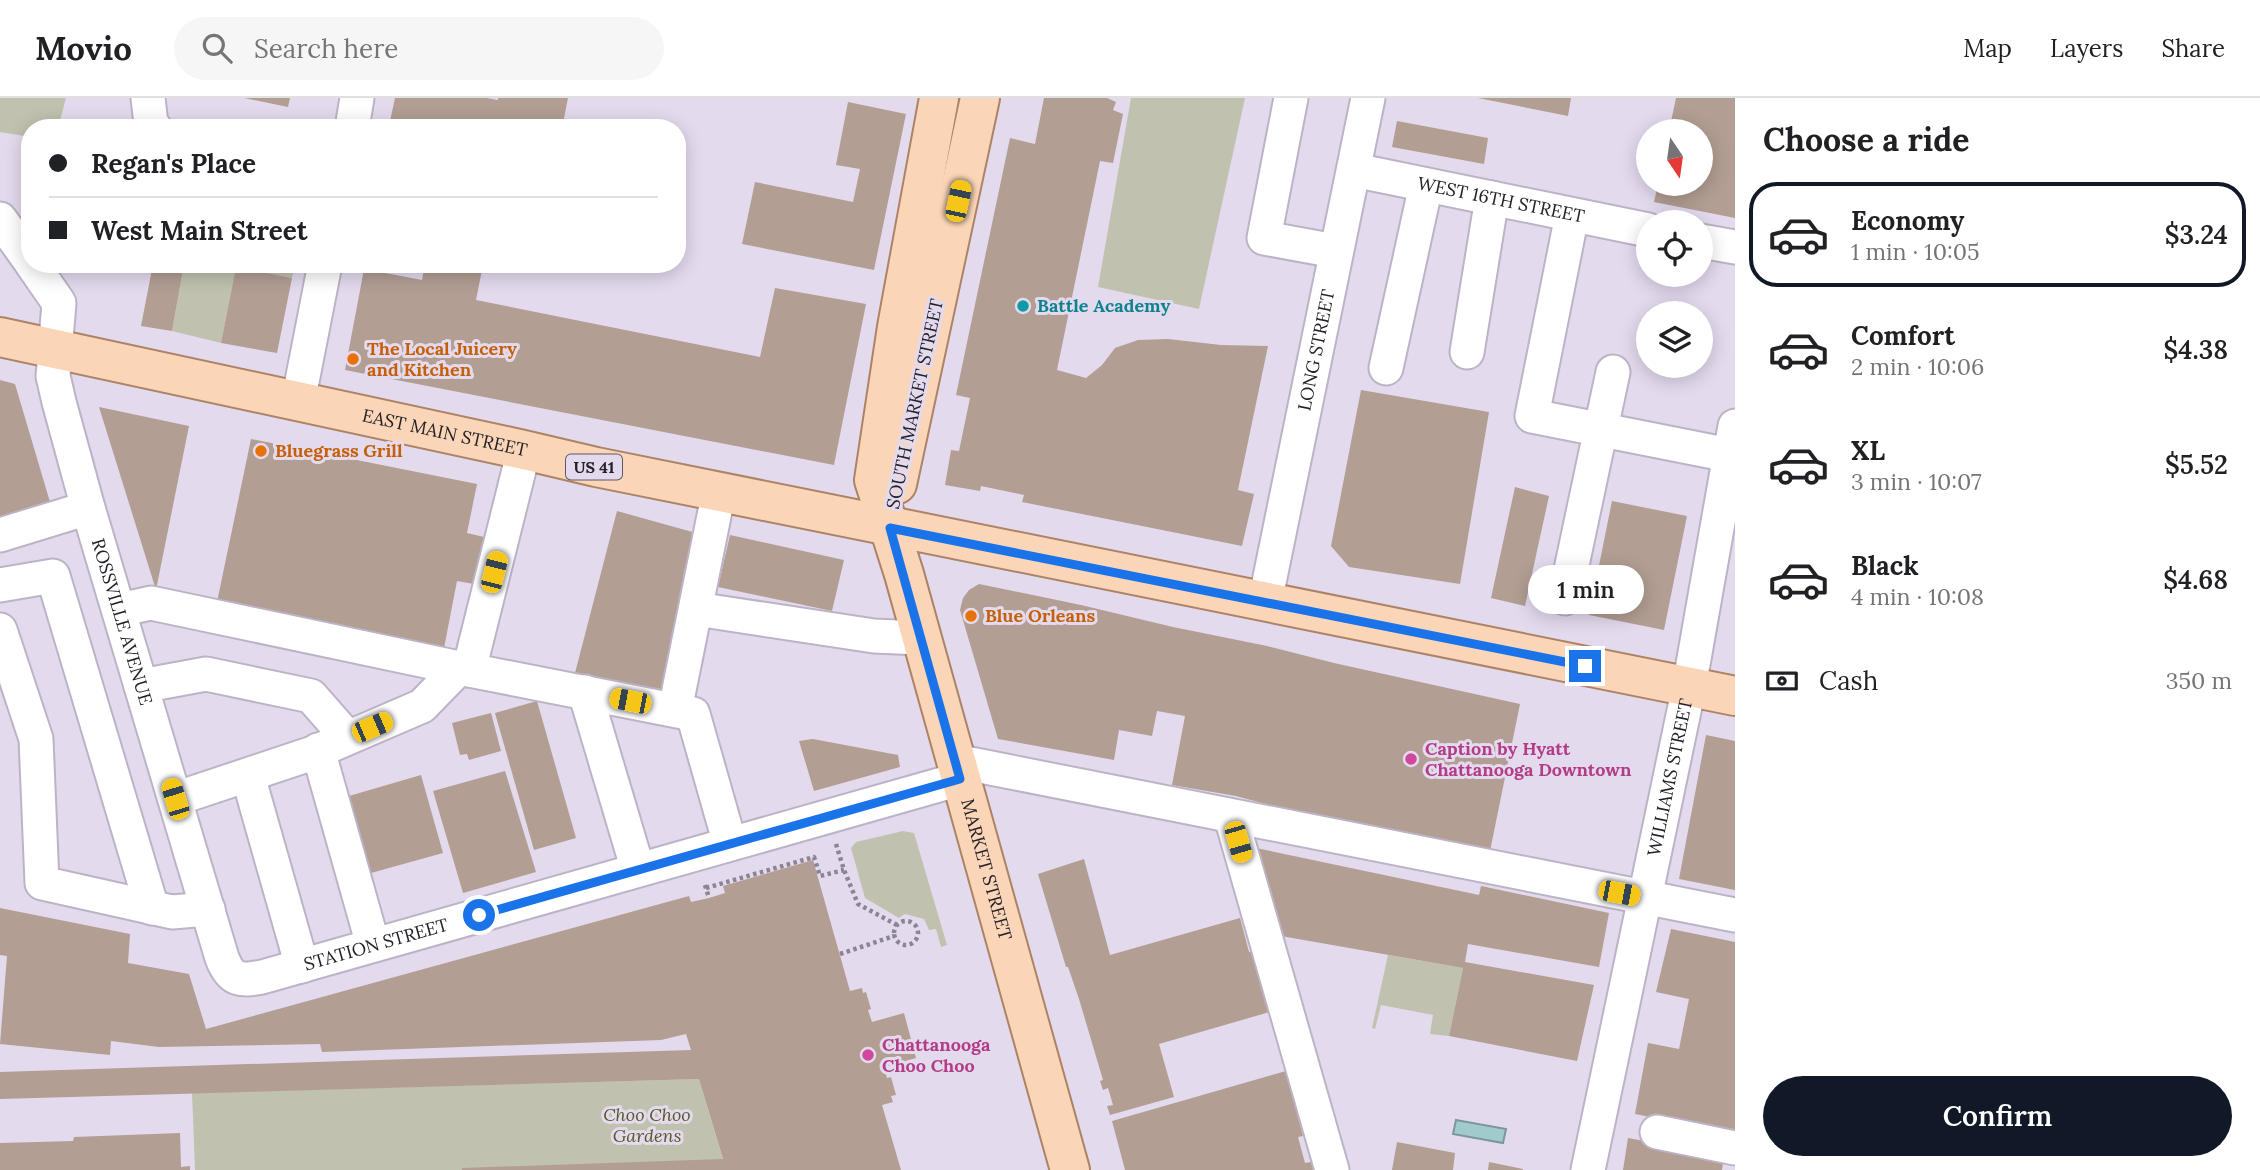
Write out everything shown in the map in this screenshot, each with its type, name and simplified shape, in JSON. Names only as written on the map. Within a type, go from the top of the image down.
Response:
[{"type":"main road","name":"SOUTH MARKET STREET","points":[[890,528],[874,480],[897,327],[939,98]]},
{"type":"main road","name":"SOUTH MARKET STREET","points":[[890,528],[980,98]]},
{"type":"main road","name":"EAST MAIN STREET","points":[[0,337],[890,528]]},
{"type":"main road","name":"US 41","points":[[890,528],[1735,696]]},
{"type":"main road","name":"MARKET STREET","points":[[890,528],[1070,1170]]},
{"type":"street","points":[[148,98],[150,119]]},
{"type":"street","points":[[354,119],[358,98]]},
{"type":"street","points":[[1291,98],[1264,238],[1335,251]]},
{"type":"street","name":"LONG STREET","points":[[1265,602],[1368,98]]},
{"type":"street","name":"WEST 16TH STREET","points":[[1354,170],[1636,228]]},
{"type":"street","points":[[1386,369],[1426,185]]},
{"type":"street","points":[[1467,352],[1492,198]]},
{"type":"street","points":[[1572,215],[1532,416],[1601,430],[1732,440]]},
{"type":"street","name":"ROSSVILLE AVENUE","points":[[0,219],[21,249]]},
{"type":"street","points":[[1713,243],[1735,247]]},
{"type":"street","name":"ROSSVILLE AVENUE","points":[[38,273],[58,303],[53,376],[88,508],[222,958],[234,978]]},
{"type":"street","points":[[298,402],[323,273]]},
{"type":"street","points":[[1565,597],[1613,372]]},
{"type":"street","name":"WILLIAMS STREET","points":[[1588,1170],[1689,687],[1732,440]]},
{"type":"street","points":[[175,799],[248,776],[333,744],[422,706],[464,669],[524,450]]},
{"type":"street","points":[[675,710],[719,491]]},
{"type":"street","points":[[0,535],[88,508]]},
{"type":"street","points":[[0,585],[52,576],[152,908]]},
{"type":"street","points":[[119,610],[152,603],[692,714],[730,844]]},
{"type":"street","points":[[696,609],[874,636],[921,638]]},
{"type":"street","points":[[0,630],[36,739],[42,883],[172,912],[208,909]]},
{"type":"street","points":[[141,686],[206,674],[311,696],[333,744],[373,945]]},
{"type":"street","points":[[585,692],[638,870]]},
{"type":"street","points":[[958,770],[1231,817],[1735,915]]},
{"type":"street","name":"STATION STREET","points":[[234,978],[247,980],[262,977],[730,844],[958,770]]},
{"type":"street","points":[[248,776],[302,966]]},
{"type":"street","points":[[1231,817],[1332,1170]]},
{"type":"street","points":[[1657,1132],[1735,1148]]},
{"type":"path","points":[[837,847],[859,904],[897,925]]},
{"type":"path","points":[[706,888],[814,857],[819,876],[844,870]]},
{"type":"path","points":[[904,921],[912,922],[918,928],[918,937],[913,943],[904,945],[894,936],[897,925],[904,921]]},
{"type":"path","points":[[840,954],[894,936]]},
{"type":"path","points":[[892,1048],[907,1044]]},
{"type":"green space","points":[[0,98],[66,98],[60,119],[21,119],[21,136],[0,132]]},
{"type":"green space","points":[[1131,98],[1245,98],[1199,309],[1098,287]]},
{"type":"green space","points":[[182,273],[235,273],[221,343],[172,331]]},
{"type":"green space","points":[[264,273],[293,273],[292,278]]},
{"type":"green space","points":[[903,831],[914,833],[947,945],[941,947],[936,929],[929,930],[924,919],[905,914],[899,918],[865,898],[851,848],[856,842]]},
{"type":"green space","points":[[1388,955],[1463,968],[1449,1036],[1430,1034],[1433,1015],[1381,1005],[1375,1029],[1372,1028]]},
{"type":"green space","name":"Choo Choo Gardens","points":[[699,1079],[726,1170],[195,1170],[192,1093]]},
{"type":"shaded area","points":[[1456,1120],[1506,1129],[1503,1143],[1453,1134]]},
{"type":"building","points":[[244,98],[290,98],[288,107]]},
{"type":"building","points":[[395,98],[568,98],[564,119],[390,119]]},
{"type":"building","name":"Battle Academy","points":[[1044,98],[1107,98],[1116,102],[1113,110],[1123,114],[1113,163],[1100,161],[1057,370],[1086,378],[1102,365],[1115,348],[1138,340],[1168,339],[1221,345],[1268,346],[1238,490],[1254,494],[1242,546],[1022,502],[1024,495],[981,486],[980,491],[945,485],[951,450],[959,451],[970,398],[956,395],[1010,138],[1035,144]]},
{"type":"building","points":[[1478,98],[1571,98],[1568,116]]},
{"type":"building","points":[[1676,98],[1735,98],[1735,218],[1713,214],[1713,210],[1694,210],[1654,202],[1655,196],[1713,196],[1713,119],[1672,119]]},
{"type":"building","points":[[848,102],[906,114],[874,270],[742,244],[755,182],[853,202],[860,169],[836,165]]},
{"type":"building","points":[[1397,121],[1488,138],[1484,164],[1392,147]]},
{"type":"building","points":[[151,273],[182,273],[172,331],[141,326]]},
{"type":"building","points":[[235,273],[267,273],[292,278],[277,353],[221,343]]},
{"type":"building","points":[[363,273],[385,273],[422,280],[423,273],[481,273],[476,300],[760,357],[775,288],[866,304],[834,465],[345,370]]},
{"type":"building","points":[[0,380],[15,384],[50,502],[0,517]]},
{"type":"building","points":[[1361,390],[1489,412],[1460,584],[1349,567],[1331,546]]},
{"type":"building","points":[[99,407],[189,426],[156,590]]},
{"type":"building","points":[[251,439],[477,484],[467,533],[484,537],[474,584],[457,581],[444,648],[217,602]]},
{"type":"building","points":[[1515,487],[1549,496],[1525,606],[1491,598]]},
{"type":"building","points":[[1612,501],[1687,516],[1664,630],[1589,615]]},
{"type":"building","points":[[617,511],[696,533],[662,690],[575,673]]},
{"type":"building","points":[[730,535],[844,560],[832,611],[718,587]]},
{"type":"building","points":[[979,584],[1520,704],[1490,851],[1302,814],[1236,796],[1172,785],[1185,716],[1157,711],[1152,736],[1119,730],[1114,760],[998,739],[960,610],[963,598]]},
{"type":"building","points":[[537,701],[576,838],[534,850],[495,713]]},
{"type":"building","points":[[491,713],[501,751],[469,760],[467,754],[460,755],[452,723]]},
{"type":"building","points":[[1706,735],[1735,741],[1735,890],[1679,879]]},
{"type":"building","points":[[813,739],[898,755],[900,767],[814,791],[799,741]]},
{"type":"building","points":[[505,771],[536,872],[463,893],[433,791]]},
{"type":"building","points":[[421,775],[443,853],[371,873],[349,796]]},
{"type":"building","points":[[1256,848],[1479,895],[1481,886],[1609,913],[1599,967],[1468,944],[1465,962],[1594,985],[1577,1061],[1449,1036],[1463,968],[1281,936]]},
{"type":"building","points":[[1084,859],[1110,955],[1240,918],[1249,952],[1262,948],[1280,1009],[1159,1044],[1174,1097],[1110,1115],[1107,1106],[1113,1105],[1108,1088],[1103,1090],[1100,1081],[1103,1080],[1079,999],[1066,967],[1038,874]]},
{"type":"building","points":[[813,860],[850,991],[862,988],[863,993],[866,992],[872,1022],[904,1013],[916,1058],[884,1067],[887,1078],[891,1077],[896,1095],[891,1096],[893,1102],[882,1105],[901,1170],[462,1170],[723,1159],[699,1079],[0,1099],[0,1072],[691,1050],[686,1034],[661,1040],[322,1052],[320,1044],[159,1047],[111,1041],[110,1055],[0,1044],[7,956],[0,955],[0,908],[130,934],[128,963],[189,974],[206,1029],[689,896],[691,902],[709,898],[725,893],[723,886]]},
{"type":"building","points":[[1671,929],[1735,942],[1735,1134],[1635,1114],[1648,1043],[1679,1049],[1689,999],[1656,992]]},
{"type":"building","points":[[1286,1071],[1303,1136],[1298,1137],[1305,1163],[1322,1160],[1325,1170],[1125,1170],[1112,1121]]},
{"type":"building","points":[[180,1133],[181,1167],[190,1166],[190,1170],[0,1170],[0,1143]]},
{"type":"building","points":[[1628,1138],[1724,1156],[1722,1170],[1623,1170]]},
{"type":"building","points":[[1397,1142],[1455,1153],[1453,1170],[1392,1170]]},
{"type":"building","points":[[1489,1162],[1523,1169],[1523,1170],[1488,1170]]},
{"type":"place","name":"Battle Academy","points":[[1023,306]]},
{"type":"place","name":"The Local Juicery and Kitchen","points":[[353,359]]},
{"type":"place","name":"Bluegrass Grill","points":[[261,451]]},
{"type":"place","name":"Blue Orleans","points":[[971,616]]},
{"type":"place","name":"Caption by Hyatt Chattanooga Downtown","points":[[1411,759]]},
{"type":"place","name":"Chattanooga Choo Choo","points":[[868,1055]]},
{"type":"route","points":[[479,915],[960,779],[890,528],[1585,666]]}]
